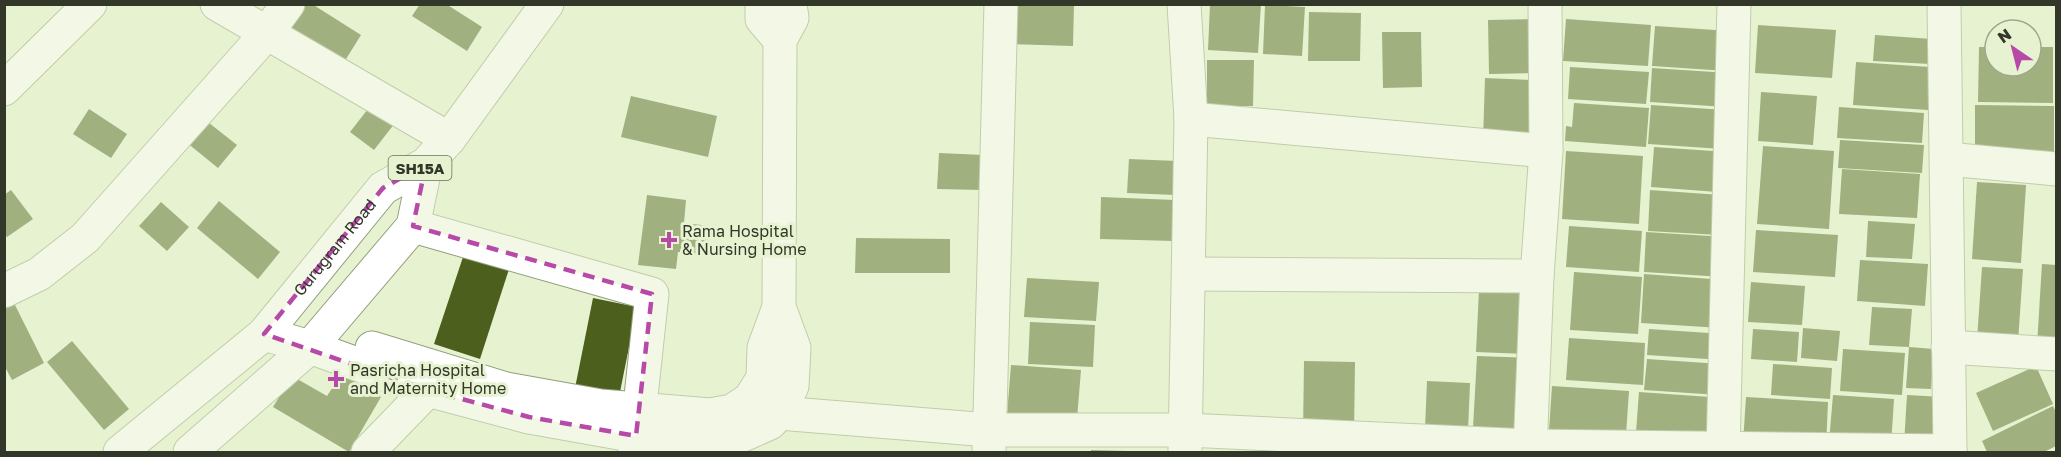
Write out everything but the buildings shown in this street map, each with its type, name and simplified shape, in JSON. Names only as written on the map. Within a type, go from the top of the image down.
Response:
[{"type":"street","points":[[4,89],[90,4]]},
{"type":"street","points":[[217,4],[448,139]]},
{"type":"street","points":[[4,291],[39,274],[85,238],[267,34],[288,4]]},
{"type":"street","name":"Gurugram Road","points":[[272,325],[383,188],[426,164],[448,139],[547,4]]},
{"type":"street","points":[[762,4],[762,19],[780,40]]},
{"type":"street","points":[[637,433],[732,411],[750,399],[763,378],[764,348],[779,307],[780,40],[792,18],[790,4]]},
{"type":"street","points":[[989,441],[1001,4]]},
{"type":"street","points":[[1184,4],[1191,119],[1185,441]]},
{"type":"street","points":[[1723,450],[1734,4]]},
{"type":"street","points":[[316,340],[428,390],[529,417],[637,433],[743,435],[765,432],[989,441],[1185,441],[1530,449],[1950,452],[1944,4]]},
{"type":"street","points":[[1530,449],[1537,276],[1546,151],[1545,12]]},
{"type":"street","points":[[1191,119],[1546,151]]},
{"type":"street","points":[[1947,159],[2056,169]]},
{"type":"street","name":"Gurugram Road","points":[[316,340],[413,226],[426,164]]},
{"type":"street","points":[[413,226],[652,294],[637,433]]},
{"type":"street","points":[[1189,274],[1537,276]]},
{"type":"street","points":[[765,432],[792,386],[794,348],[779,307]]},
{"type":"street","points":[[272,325],[316,340],[506,389],[601,406],[637,433]]},
{"type":"street","name":"SH15A","points":[[120,453],[272,325]]},
{"type":"street","name":"SH15A","points":[[190,453],[316,340]]},
{"type":"street","points":[[1948,347],[2056,354]]},
{"type":"street","points":[[368,453],[428,390]]},
{"type":"highlighted area","points":[[426,164],[413,226],[652,294],[636,436],[529,417],[428,390],[264,334],[383,188]]},
{"type":"place","name":"Rama Hospital & Nursing Home","points":[[669,240]]},
{"type":"place","name":"Pasricha Hospital and Maternity Home","points":[[336,379]]}]
